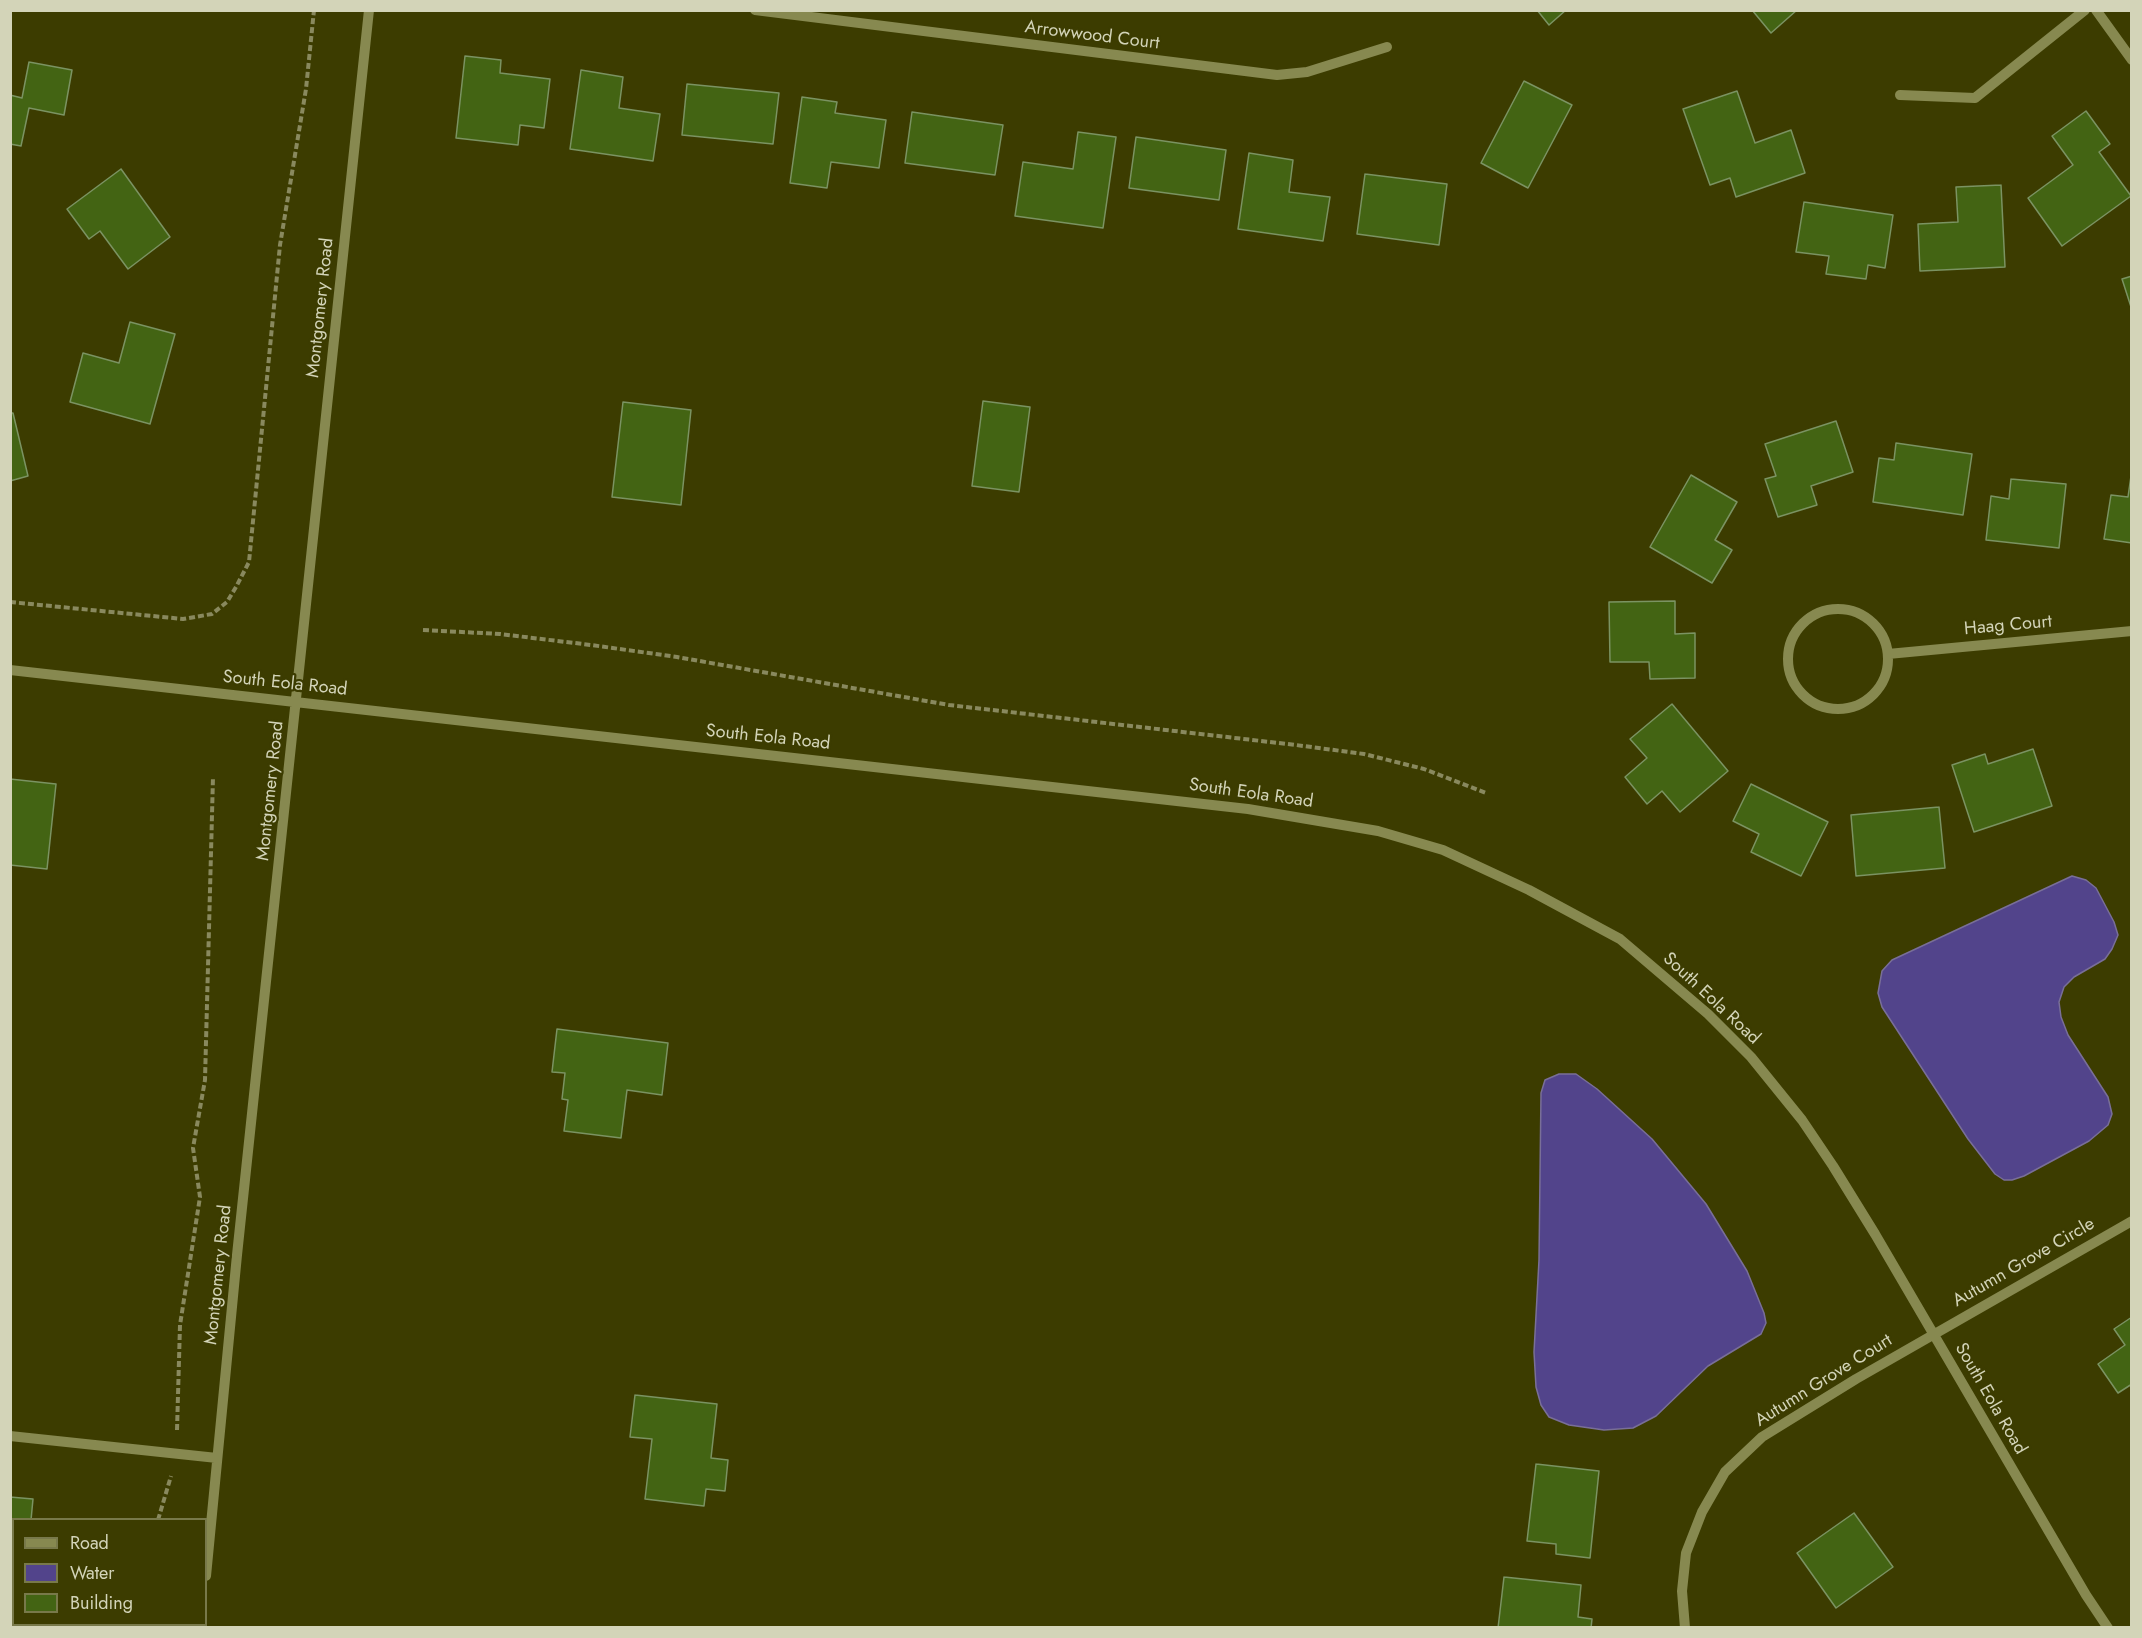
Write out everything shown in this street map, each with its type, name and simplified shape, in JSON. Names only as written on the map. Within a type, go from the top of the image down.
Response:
[{"type":"street","name":"Montgomery Road","points":[[207,1565],[239,1232],[369,10]]},
{"type":"street","name":"Arrowwood Court","points":[[755,10],[1277,75],[1306,72],[1387,47]]},
{"type":"street","points":[[1900,95],[1975,98],[2085,10]]},
{"type":"street","points":[[2096,10],[2132,60]]},
{"type":"street","points":[[1835,608],[1860,613],[1873,622],[1887,645],[1888,654],[1886,677],[1879,690],[1855,707],[1840,710],[1823,707],[1809,701],[1791,678],[1788,664],[1791,644],[1801,625],[1812,616],[1835,608]]},
{"type":"street","name":"Haag Court","points":[[1888,654],[2132,631]]},
{"type":"street","name":"South Eola Road","points":[[10,670],[1248,809],[1378,831],[1443,850],[1529,890],[1620,939],[1708,1014],[1751,1057],[1802,1120],[1875,1234],[2086,1595],[2108,1628]]},
{"type":"street","name":"Autumn Grove Circle","points":[[1933,1334],[2132,1221]]},
{"type":"street","name":"Autumn Grove Court","points":[[1685,1628],[1682,1591],[1686,1552],[1702,1512],[1725,1472],[1762,1437],[1933,1334]]},
{"type":"street","points":[[10,1436],[217,1458]]},
{"type":"path","points":[[10,602],[183,619],[212,614],[227,602],[249,562],[280,245],[306,89],[314,10]]},
{"type":"path","points":[[423,630],[500,634],[591,645],[677,657],[949,705],[1364,754],[1424,769],[1486,793]]},
{"type":"path","points":[[178,1427],[180,1325],[200,1197],[193,1148],[205,1080],[213,777]]},
{"type":"path","points":[[159,1518],[172,1470]]},
{"type":"water","points":[[2072,876],[2086,880],[2096,888],[2114,922],[2118,935],[2105,959],[2074,977],[2064,987],[2059,1002],[2061,1017],[2068,1035],[2108,1097],[2112,1114],[2108,1125],[2089,1141],[2024,1176],[2004,1180],[1995,1174],[1968,1139],[1882,1007],[1878,993],[1882,971],[1892,960]]},
{"type":"water","points":[[1559,1074],[1576,1074],[1597,1089],[1652,1139],[1706,1204],[1747,1271],[1764,1313],[1766,1323],[1761,1334],[1708,1366],[1656,1416],[1633,1428],[1604,1430],[1569,1425],[1549,1417],[1541,1405],[1536,1387],[1534,1352],[1539,1260],[1541,1093],[1545,1080]]},
{"type":"building","points":[[1537,10],[1566,10],[1549,25]]},
{"type":"building","points":[[1752,10],[1797,10],[1771,33]]},
{"type":"building","points":[[465,56],[501,60],[500,73],[550,79],[544,128],[520,125],[518,145],[456,138]]},
{"type":"building","points":[[29,62],[72,70],[64,115],[29,108],[21,146],[10,144],[10,95],[22,98]]},
{"type":"building","points":[[581,70],[623,77],[619,108],[660,114],[653,161],[570,149]]},
{"type":"building","points":[[1524,81],[1572,105],[1528,188],[1481,163]]},
{"type":"building","points":[[687,84],[779,93],[773,144],[682,135]]},
{"type":"building","points":[[1737,91],[1755,143],[1791,130],[1805,173],[1736,197],[1730,178],[1710,185],[1683,109]]},
{"type":"building","points":[[802,97],[837,102],[835,113],[886,120],[879,168],[831,162],[827,188],[790,183]]},
{"type":"building","points":[[2086,111],[2110,144],[2099,152],[2131,196],[2062,246],[2028,198],[2073,165],[2052,136]]},
{"type":"building","points":[[912,112],[1003,125],[995,175],[905,163]]},
{"type":"building","points":[[1078,132],[1116,137],[1103,228],[1015,216],[1023,162],[1073,169]]},
{"type":"building","points":[[1136,137],[1226,150],[1219,200],[1129,188]]},
{"type":"building","points":[[1249,153],[1293,160],[1289,192],[1330,197],[1323,241],[1238,229]]},
{"type":"building","points":[[121,169],[170,237],[128,269],[100,231],[89,239],[67,209]]},
{"type":"building","points":[[1365,174],[1447,184],[1439,245],[1357,234]]},
{"type":"building","points":[[2001,185],[2005,267],[1920,271],[1918,224],[1958,222],[1956,187]]},
{"type":"building","points":[[1804,202],[1893,215],[1885,268],[1868,265],[1866,279],[1826,274],[1829,256],[1796,252]]},
{"type":"building","points":[[2132,276],[2132,310],[2122,279]]},
{"type":"building","points":[[130,322],[175,334],[150,424],[70,402],[83,353],[119,363]]},
{"type":"building","points":[[983,401],[1030,407],[1019,492],[972,486]]},
{"type":"building","points":[[623,402],[691,410],[681,505],[612,497]]},
{"type":"building","points":[[10,413],[13,413],[28,476],[10,481]]},
{"type":"building","points":[[1836,421],[1853,472],[1811,486],[1817,505],[1778,517],[1765,479],[1776,476],[1765,444]]},
{"type":"building","points":[[1896,443],[1972,454],[1963,515],[1873,502],[1879,458],[1894,460]]},
{"type":"building","points":[[2132,469],[2132,543],[2104,539],[2111,495],[2128,497]]},
{"type":"building","points":[[1691,475],[1737,502],[1715,540],[1732,550],[1712,583],[1650,547]]},
{"type":"building","points":[[2011,479],[2066,484],[2059,548],[1986,540],[1991,496],[2009,499]]},
{"type":"building","points":[[1675,601],[1675,634],[1695,633],[1695,678],[1650,679],[1649,662],[1610,662],[1609,602]]},
{"type":"building","points":[[1672,704],[1728,771],[1680,812],[1662,791],[1647,804],[1625,777],[1647,758],[1630,739]]},
{"type":"building","points":[[2033,749],[2052,806],[1974,832],[1952,765],[1985,754],[1988,764]]},
{"type":"building","points":[[10,779],[56,784],[47,869],[10,865]]},
{"type":"building","points":[[1751,784],[1828,822],[1801,876],[1751,852],[1759,834],[1733,821]]},
{"type":"building","points":[[1939,807],[1945,868],[1856,876],[1851,815]]},
{"type":"building","points":[[557,1029],[668,1043],[662,1095],[627,1090],[621,1138],[564,1131],[568,1100],[562,1099],[565,1073],[552,1072]]},
{"type":"building","points":[[2132,1317],[2132,1384],[2118,1393],[2098,1364],[2125,1345],[2114,1329]]},
{"type":"building","points":[[635,1395],[717,1404],[711,1458],[728,1460],[725,1491],[706,1489],[704,1506],[645,1499],[652,1439],[630,1437]]},
{"type":"building","points":[[1536,1464],[1599,1471],[1590,1558],[1556,1554],[1556,1544],[1527,1541]]},
{"type":"building","points":[[10,1497],[33,1499],[31,1518],[12,1518],[12,1570],[10,1570]]},
{"type":"building","points":[[1854,1513],[1893,1567],[1836,1608],[1797,1553]]},
{"type":"building","points":[[1504,1577],[1581,1585],[1578,1617],[1592,1619],[1591,1628],[1498,1628]]}]
